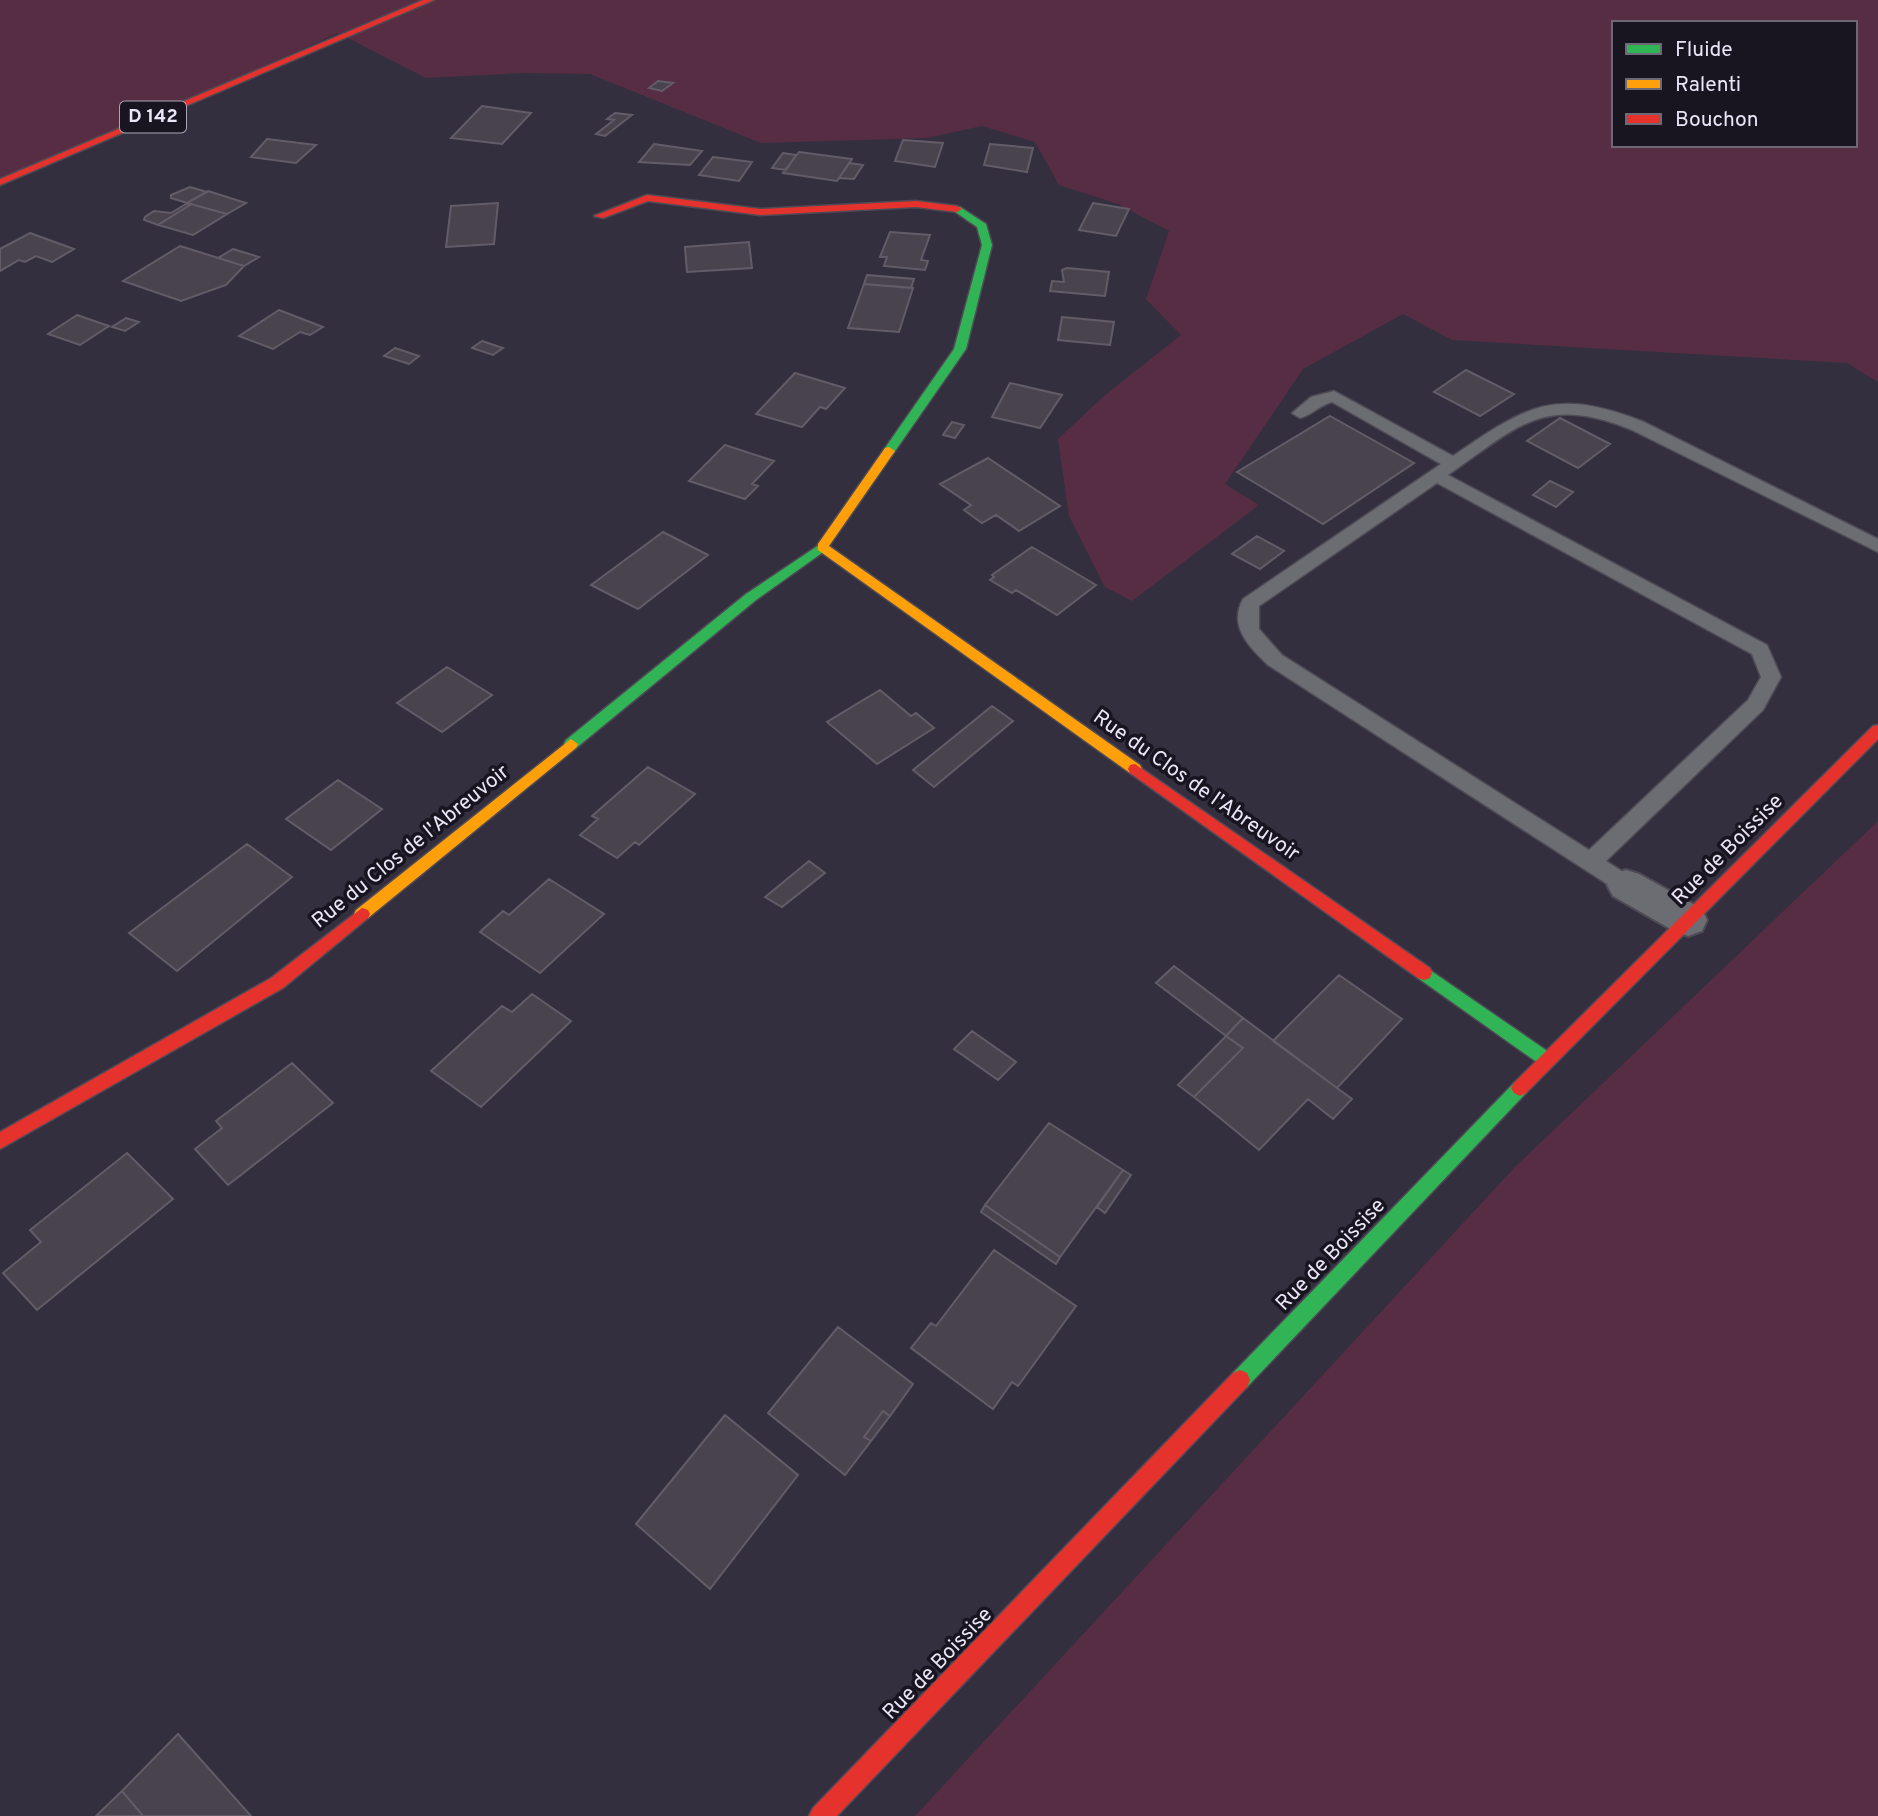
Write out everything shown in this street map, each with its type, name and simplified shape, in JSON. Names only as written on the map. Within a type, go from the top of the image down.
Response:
[{"type":"street","name":"D 142","points":[[0,182],[430,0]]},
{"type":"street","name":"Rue du Clos de l'Abreuvoir","points":[[0,1141],[277,983],[751,597],[822,547],[960,349],[987,245],[982,226],[956,208],[916,204],[760,212],[647,198],[599,216]]},
{"type":"street","name":"Rue du Clos de l'Abreuvoir","points":[[822,547],[1546,1060]]},
{"type":"street","name":"Rue de Boissise","points":[[821,1816],[1546,1060],[1878,730]]},
{"type":"street","points":[[1626,885],[1688,920]]},
{"type":"lane","points":[[1300,413],[1317,401],[1334,396],[1453,463]]},
{"type":"lane","points":[[1626,885],[1275,660],[1253,640],[1246,620],[1250,603],[1512,423],[1535,411],[1578,408],[1603,412],[1638,426],[1878,546]]},
{"type":"lane","points":[[1435,475],[1760,650],[1768,668],[1771,677],[1756,705],[1590,862]]},
{"type":"shaded area","points":[[0,0],[1878,0],[1878,382],[1847,363],[1452,340],[1403,314],[1303,369],[1225,484],[1259,505],[1132,601],[1105,587],[1069,516],[1058,439],[1104,396],[1181,335],[1146,299],[1169,231],[1118,204],[1059,185],[1035,142],[982,126],[927,138],[761,143],[590,74],[522,73],[426,78],[338,33],[0,185]]},
{"type":"shaded area","points":[[1878,821],[1878,1816],[915,1816],[1514,1168]]},
{"type":"building","points":[[658,81],[673,83],[662,91],[649,88]]},
{"type":"building","points":[[482,106],[531,113],[502,144],[451,138]]},
{"type":"building","points":[[615,113],[632,115],[605,136],[596,134],[614,120],[607,119]]},
{"type":"building","points":[[267,139],[316,145],[296,163],[251,157]]},
{"type":"building","points":[[903,140],[943,143],[935,167],[895,161]]},
{"type":"building","points":[[654,144],[702,151],[690,165],[639,162]]},
{"type":"building","points":[[990,144],[1033,148],[1027,172],[984,165]]},
{"type":"building","points":[[799,152],[852,159],[837,181],[783,173]]},
{"type":"building","points":[[783,153],[796,155],[786,170],[772,168]]},
{"type":"building","points":[[713,157],[752,162],[739,181],[699,175]]},
{"type":"building","points":[[849,163],[863,165],[854,179],[839,178]]},
{"type":"building","points":[[190,187],[207,192],[187,203],[171,198],[171,195]]},
{"type":"building","points":[[208,191],[246,203],[227,214],[187,203]]},
{"type":"building","points":[[187,203],[227,214],[193,235],[158,225],[190,205]]},
{"type":"building","points":[[498,203],[494,244],[446,247],[451,206]]},
{"type":"building","points":[[1093,203],[1129,209],[1116,236],[1079,230]]},
{"type":"building","points":[[186,204],[190,205],[158,225],[144,220],[154,211],[171,213]]},
{"type":"building","points":[[890,232],[930,235],[921,260],[928,261],[925,270],[884,266],[887,257],[880,257]]},
{"type":"building","points":[[30,233],[74,249],[52,262],[36,256],[25,262],[19,260],[0,271],[0,249]]},
{"type":"building","points":[[749,242],[752,268],[687,272],[685,247]]},
{"type":"building","points":[[180,246],[244,266],[226,285],[181,301],[123,281]]},
{"type":"building","points":[[233,249],[259,257],[244,266],[218,258]]},
{"type":"building","points":[[1067,268],[1109,272],[1105,296],[1050,291],[1052,281],[1064,282],[1062,270]]},
{"type":"building","points":[[867,275],[914,279],[911,288],[864,284]]},
{"type":"building","points":[[864,284],[913,288],[899,332],[848,328]]},
{"type":"building","points":[[279,310],[323,327],[310,335],[300,332],[273,349],[239,336]]},
{"type":"building","points":[[77,315],[109,326],[80,345],[48,334]]},
{"type":"building","points":[[1062,317],[1114,322],[1110,345],[1058,340]]},
{"type":"building","points":[[126,318],[139,322],[125,331],[112,327]]},
{"type":"building","points":[[482,341],[503,348],[493,355],[472,348]]},
{"type":"building","points":[[395,348],[419,356],[409,364],[384,356]]},
{"type":"building","points":[[1466,370],[1514,394],[1480,416],[1434,392]]},
{"type":"building","points":[[795,373],[845,388],[826,409],[820,407],[802,427],[756,414]]},
{"type":"building","points":[[1010,383],[1062,395],[1040,428],[992,417]]},
{"type":"building","points":[[1330,416],[1414,463],[1323,524],[1237,472]]},
{"type":"building","points":[[1560,418],[1610,444],[1578,468],[1527,441]]},
{"type":"building","points":[[952,422],[964,425],[955,438],[943,435]]},
{"type":"building","points":[[725,445],[774,461],[752,484],[758,486],[745,499],[689,481]]},
{"type":"building","points":[[988,458],[1060,506],[1019,531],[996,515],[982,523],[964,510],[971,505],[940,484]]},
{"type":"building","points":[[1550,481],[1573,492],[1556,507],[1533,495]]},
{"type":"building","points":[[663,532],[708,555],[638,609],[591,585]]},
{"type":"building","points":[[1257,536],[1284,551],[1260,569],[1232,554]]},
{"type":"building","points":[[1032,547],[1096,585],[1057,615],[1016,590],[1012,593],[990,580],[994,577],[992,575]]},
{"type":"building","points":[[447,667],[492,695],[442,732],[397,703]]},
{"type":"building","points":[[880,690],[911,716],[916,713],[934,728],[877,764],[827,722]]},
{"type":"building","points":[[992,706],[1013,721],[934,787],[913,770]]},
{"type":"building","points":[[648,767],[695,794],[639,845],[635,842],[617,858],[580,835],[598,819],[592,816]]},
{"type":"building","points":[[338,780],[382,809],[331,850],[286,819]]},
{"type":"building","points":[[247,844],[292,877],[177,971],[129,933]]},
{"type":"building","points":[[809,861],[825,873],[782,907],[765,897]]},
{"type":"building","points":[[549,879],[604,914],[540,973],[480,932],[503,911],[509,915]]},
{"type":"building","points":[[1174,966],[1243,1018],[1226,1036],[1156,983]]},
{"type":"building","points":[[1339,975],[1402,1019],[1337,1088],[1273,1041]]},
{"type":"building","points":[[532,994],[571,1021],[481,1107],[431,1071],[502,1006],[512,1012]]},
{"type":"building","points":[[1243,1018],[1352,1099],[1333,1119],[1308,1099],[1259,1150],[1194,1097],[1243,1048],[1226,1036]]},
{"type":"building","points":[[972,1031],[1016,1062],[998,1080],[954,1049]]},
{"type":"building","points":[[1226,1036],[1243,1048],[1194,1097],[1178,1085]]},
{"type":"building","points":[[292,1063],[333,1103],[228,1185],[195,1149],[222,1128],[216,1121]]},
{"type":"building","points":[[1049,1123],[1123,1170],[1060,1257],[985,1205]]},
{"type":"building","points":[[127,1153],[173,1199],[37,1310],[3,1273],[41,1242],[30,1230]]},
{"type":"building","points":[[1123,1170],[1131,1175],[1105,1213],[1097,1207]]},
{"type":"building","points":[[985,1205],[1060,1257],[1056,1264],[981,1212]]},
{"type":"building","points":[[994,1250],[1076,1306],[1018,1386],[1012,1382],[993,1409],[911,1348],[931,1323],[936,1326]]},
{"type":"building","points":[[838,1327],[913,1384],[890,1416],[883,1411],[864,1437],[871,1441],[845,1475],[768,1413]]},
{"type":"building","points":[[883,1411],[890,1416],[871,1441],[864,1437]]},
{"type":"building","points":[[725,1415],[798,1475],[710,1589],[636,1524]]},
{"type":"building","points":[[178,1734],[251,1816],[143,1816],[122,1791]]},
{"type":"building","points":[[122,1791],[143,1816],[96,1816]]},
{"type":"traffic: fast","points":[[889,451],[960,349],[987,245],[982,226],[957,209]]},
{"type":"traffic: fast","points":[[571,744],[751,597],[822,547]]},
{"type":"traffic: fast","points":[[1424,973],[1547,1060]]},
{"type":"traffic: fast","points":[[1240,1380],[1520,1088]]},
{"type":"traffic: slow","points":[[889,451],[822,547],[1135,769]]},
{"type":"traffic: slow","points":[[362,914],[571,744]]},
{"type":"traffic: jam","points":[[0,182],[430,0]]},
{"type":"traffic: jam","points":[[599,216],[647,198],[760,212],[916,204],[957,209]]},
{"type":"traffic: jam","points":[[1520,1088],[1878,730]]},
{"type":"traffic: jam","points":[[1135,769],[1424,973]]},
{"type":"traffic: jam","points":[[0,1141],[277,983],[362,914]]},
{"type":"traffic: jam","points":[[821,1816],[1240,1380]]}]
